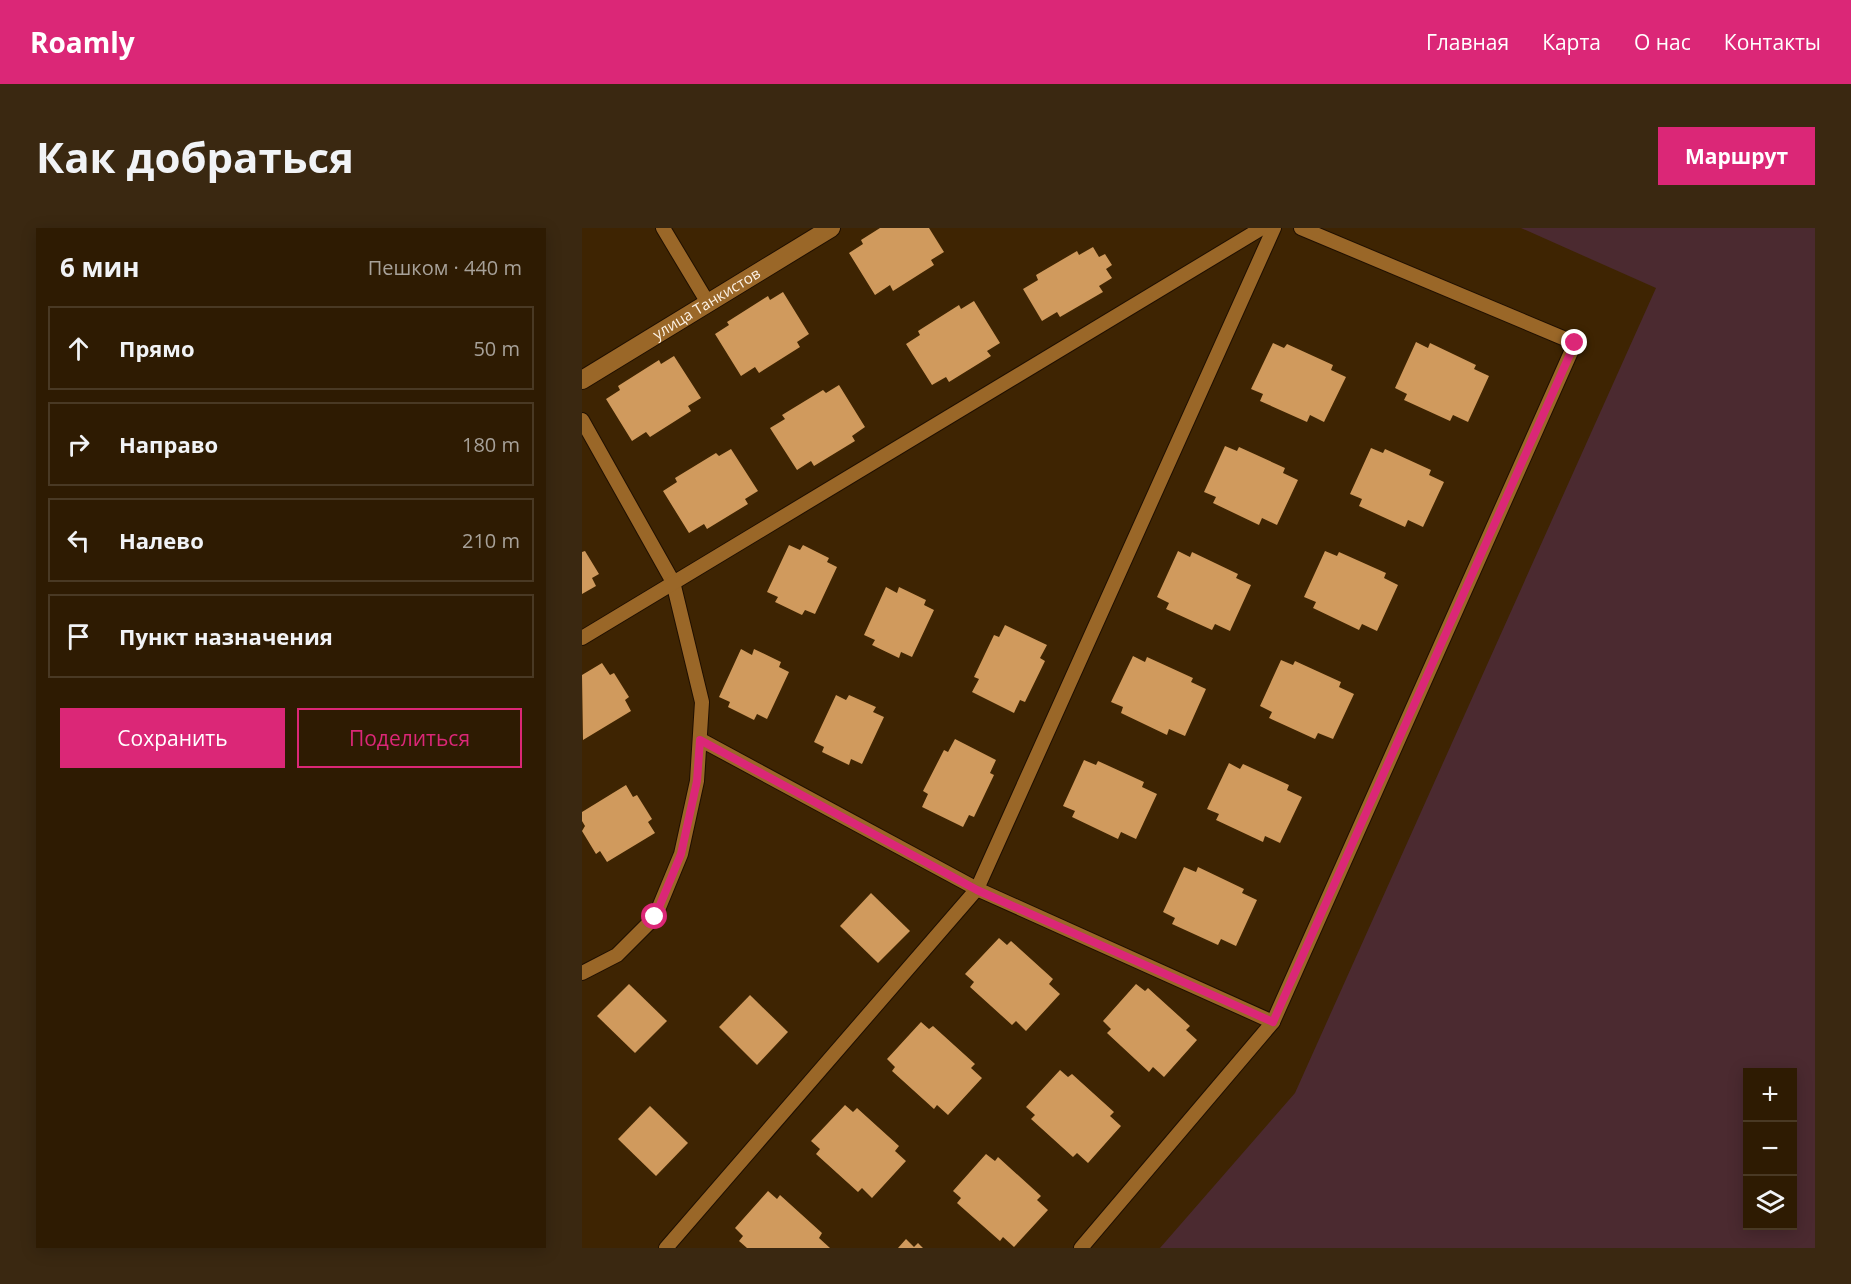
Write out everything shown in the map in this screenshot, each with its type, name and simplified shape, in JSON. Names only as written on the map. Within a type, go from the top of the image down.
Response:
[{"type":"street","name":"улица Танкистов","points":[[582,380],[831,228]]},
{"type":"lane","points":[[663,228],[708,303]]},
{"type":"lane","points":[[582,638],[1262,228]]},
{"type":"lane","points":[[666,1248],[977,890],[1274,228]]},
{"type":"lane","points":[[1081,1248],[1273,1022],[1575,343],[1301,228]]},
{"type":"lane","points":[[582,420],[673,582],[702,702],[697,781],[681,854],[655,917],[617,955],[582,973]]},
{"type":"lane","points":[[700,740],[977,890],[1273,1022]]},
{"type":"shaded area","points":[[1521,228],[1815,228],[1815,1248],[1160,1248],[1295,1093],[1656,288]]},
{"type":"building","points":[[880,228],[929,228],[944,252],[931,260],[934,265],[893,291],[890,285],[875,295],[849,253],[863,244],[861,240]]},
{"type":"building","points":[[1093,247],[1099,257],[1105,254],[1112,265],[1106,269],[1112,278],[1099,286],[1103,292],[1060,317],[1057,312],[1042,321],[1023,289],[1038,280],[1036,275],[1077,251],[1079,255]]},
{"type":"building","points":[[783,292],[809,334],[797,342],[800,347],[759,373],[755,367],[741,376],[715,334],[729,325],[727,322],[768,296],[770,300]]},
{"type":"building","points":[[974,301],[1000,343],[987,351],[991,356],[949,382],[946,377],[932,385],[906,344],[920,335],[918,331],[959,305],[961,309]]},
{"type":"building","points":[[1416,342],[1428,348],[1430,343],[1476,365],[1474,369],[1489,376],[1468,422],[1453,415],[1450,421],[1404,400],[1407,394],[1395,388]]},
{"type":"building","points":[[1273,343],[1284,348],[1287,344],[1333,365],[1331,370],[1346,377],[1324,422],[1310,415],[1307,422],[1260,401],[1263,394],[1251,389]]},
{"type":"building","points":[[674,356],[701,398],[688,406],[691,411],[650,437],[646,432],[632,441],[606,399],[620,390],[618,386],[659,360],[661,364]]},
{"type":"building","points":[[839,385],[865,427],[852,436],[855,441],[814,466],[811,461],[797,470],[770,428],[785,419],[782,415],[823,390],[826,393]]},
{"type":"building","points":[[1225,446],[1237,451],[1239,447],[1285,468],[1283,473],[1298,480],[1277,525],[1262,518],[1259,525],[1213,503],[1216,497],[1204,492]]},
{"type":"building","points":[[1371,448],[1383,453],[1385,449],[1431,470],[1429,475],[1444,482],[1423,527],[1408,520],[1405,527],[1359,506],[1362,499],[1350,494]]},
{"type":"building","points":[[731,449],[758,491],[745,499],[748,504],[707,529],[704,524],[689,533],[663,491],[677,482],[675,478],[716,453],[719,456]]},
{"type":"building","points":[[789,545],[800,550],[803,545],[829,558],[827,562],[837,567],[815,614],[805,610],[802,615],[775,602],[778,597],[767,592]]},
{"type":"building","points":[[585,551],[599,574],[592,578],[596,586],[582,594],[582,552]]},
{"type":"building","points":[[1178,551],[1190,557],[1192,552],[1238,574],[1236,578],[1251,585],[1230,631],[1215,624],[1212,630],[1166,609],[1169,603],[1157,597]]},
{"type":"building","points":[[1325,551],[1337,556],[1339,552],[1386,573],[1384,578],[1398,585],[1377,631],[1362,624],[1359,630],[1313,608],[1316,602],[1304,597]]},
{"type":"building","points":[[886,587],[897,593],[899,587],[926,600],[924,605],[934,610],[912,657],[901,652],[899,658],[872,645],[875,640],[864,635]]},
{"type":"building","points":[[1005,625],[1047,645],[1040,658],[1045,661],[1025,702],[1020,700],[1014,713],[972,692],[979,679],[974,677],[994,635],[999,637]]},
{"type":"building","points":[[741,649],[752,655],[754,649],[781,662],[779,667],[789,672],[767,719],[757,714],[754,720],[728,707],[730,702],[719,697]]},
{"type":"building","points":[[1133,656],[1145,662],[1147,657],[1193,678],[1191,682],[1206,689],[1185,736],[1169,729],[1167,735],[1121,713],[1123,707],[1111,702]]},
{"type":"building","points":[[1281,660],[1293,665],[1295,661],[1341,682],[1339,687],[1354,694],[1333,739],[1318,733],[1315,739],[1269,718],[1272,712],[1260,706]]},
{"type":"building","points":[[602,663],[610,675],[614,673],[629,697],[625,700],[631,711],[583,740],[582,675]]},
{"type":"building","points":[[836,695],[846,700],[849,695],[876,707],[873,712],[884,717],[862,764],[851,759],[849,765],[822,752],[824,747],[814,742]]},
{"type":"building","points":[[955,739],[996,760],[990,773],[994,775],[974,817],[969,815],[963,827],[922,807],[928,794],[923,791],[944,750],[948,752]]},
{"type":"building","points":[[1084,760],[1096,765],[1098,761],[1144,782],[1142,787],[1157,794],[1136,839],[1121,832],[1118,839],[1072,817],[1075,811],[1063,806]]},
{"type":"building","points":[[1229,763],[1240,769],[1243,764],[1289,785],[1287,790],[1302,797],[1280,843],[1265,836],[1263,842],[1216,820],[1219,814],[1207,809]]},
{"type":"building","points":[[626,785],[633,797],[637,795],[652,819],[648,822],[655,833],[607,862],[600,851],[596,854],[582,831],[585,826],[582,821],[582,812]]},
{"type":"building","points":[[1184,867],[1196,872],[1198,867],[1244,889],[1242,893],[1257,900],[1236,946],[1221,939],[1218,945],[1172,924],[1175,918],[1163,912]]},
{"type":"building","points":[[871,893],[910,931],[878,963],[840,926]]},
{"type":"building","points":[[999,938],[1007,945],[1011,941],[1053,979],[1049,984],[1060,994],[1026,1031],[1016,1021],[1012,1025],[970,987],[974,982],[965,974]]},
{"type":"building","points":[[629,984],[667,1021],[635,1053],[597,1016]]},
{"type":"building","points":[[1136,984],[1145,991],[1148,988],[1190,1026],[1186,1030],[1197,1040],[1164,1077],[1153,1067],[1149,1072],[1107,1033],[1111,1029],[1103,1021]]},
{"type":"building","points":[[750,995],[788,1032],[757,1065],[719,1027]]},
{"type":"building","points":[[921,1022],[929,1029],[933,1026],[975,1064],[971,1068],[982,1078],[948,1115],[937,1105],[934,1109],[892,1071],[895,1067],[887,1059]]},
{"type":"building","points":[[1060,1070],[1068,1077],[1072,1074],[1114,1112],[1110,1116],[1121,1126],[1088,1163],[1077,1153],[1073,1157],[1031,1119],[1035,1115],[1026,1107]]},
{"type":"building","points":[[845,1105],[853,1112],[857,1108],[899,1146],[895,1151],[906,1161],[872,1198],[862,1188],[858,1192],[816,1154],[820,1149],[811,1141]]},
{"type":"building","points":[[650,1106],[688,1143],[656,1176],[618,1139]]},
{"type":"building","points":[[986,1154],[995,1161],[998,1157],[1041,1196],[1037,1200],[1048,1210],[1014,1247],[1003,1237],[1000,1241],[957,1203],[961,1198],[953,1191]]},
{"type":"building","points":[[768,1191],[777,1199],[780,1195],[822,1233],[819,1238],[830,1248],[747,1248],[739,1241],[743,1236],[735,1228]]},
{"type":"building","points":[[906,1239],[914,1247],[918,1243],[923,1248],[898,1248]]},
{"type":"route","points":[[655,917],[681,854],[697,781],[700,740],[977,890],[1273,1022],[1575,343]]}]
